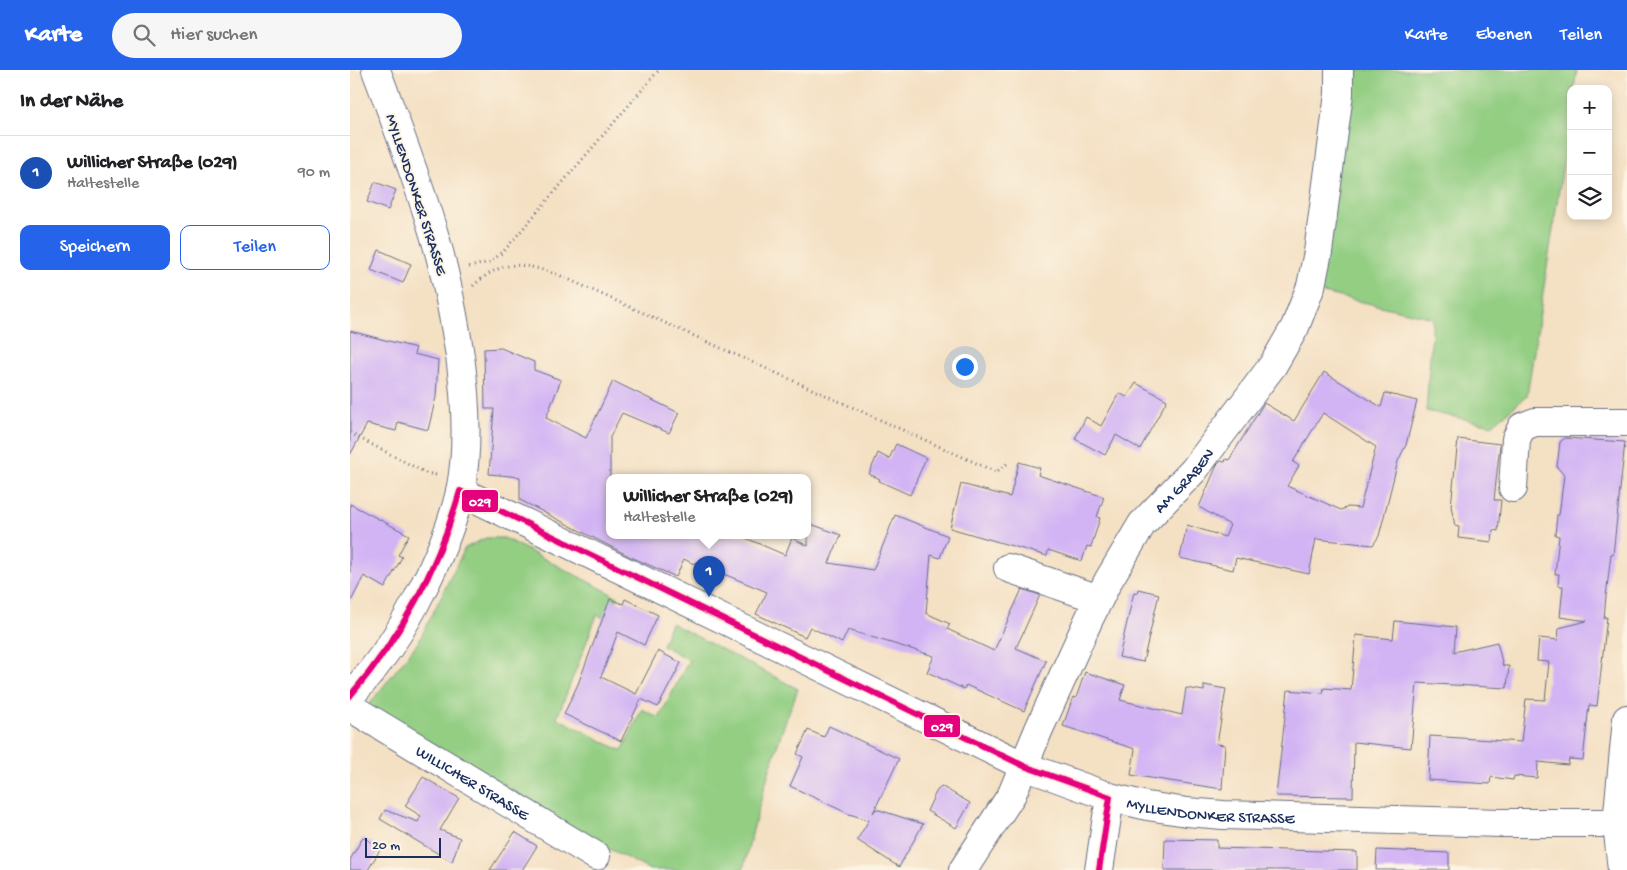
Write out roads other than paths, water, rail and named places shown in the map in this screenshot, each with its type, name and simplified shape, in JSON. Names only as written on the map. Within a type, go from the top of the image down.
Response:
[{"type":"street","name":"MYLLENDONKER STRASSE","points":[[376,70],[426,210],[451,307],[463,377],[465,407],[464,456],[461,485],[1024,766],[1110,797],[1147,806],[1223,815],[1502,823],[1622,823]]},
{"type":"street","name":"AM GRABEN","points":[[963,870],[1012,794],[1039,729],[1099,599],[1142,524],[1194,470],[1273,365],[1296,327],[1311,286],[1318,252],[1339,94],[1340,70]]},
{"type":"street","points":[[1513,488],[1516,438],[1522,428],[1534,422],[1627,422]]},
{"type":"street","points":[[350,696],[388,650],[409,616],[440,551],[455,510],[461,485]]},
{"type":"street","points":[[1008,568],[1099,599]]},
{"type":"street","name":"WILLICHER STRASSE","points":[[350,707],[596,856]]},
{"type":"street","points":[[1622,870],[1622,823],[1627,718]]},
{"type":"street","points":[[1099,870],[1110,797]]},
{"type":"place","name":"Willicher Straße (029)","points":[[709,597]]}]
